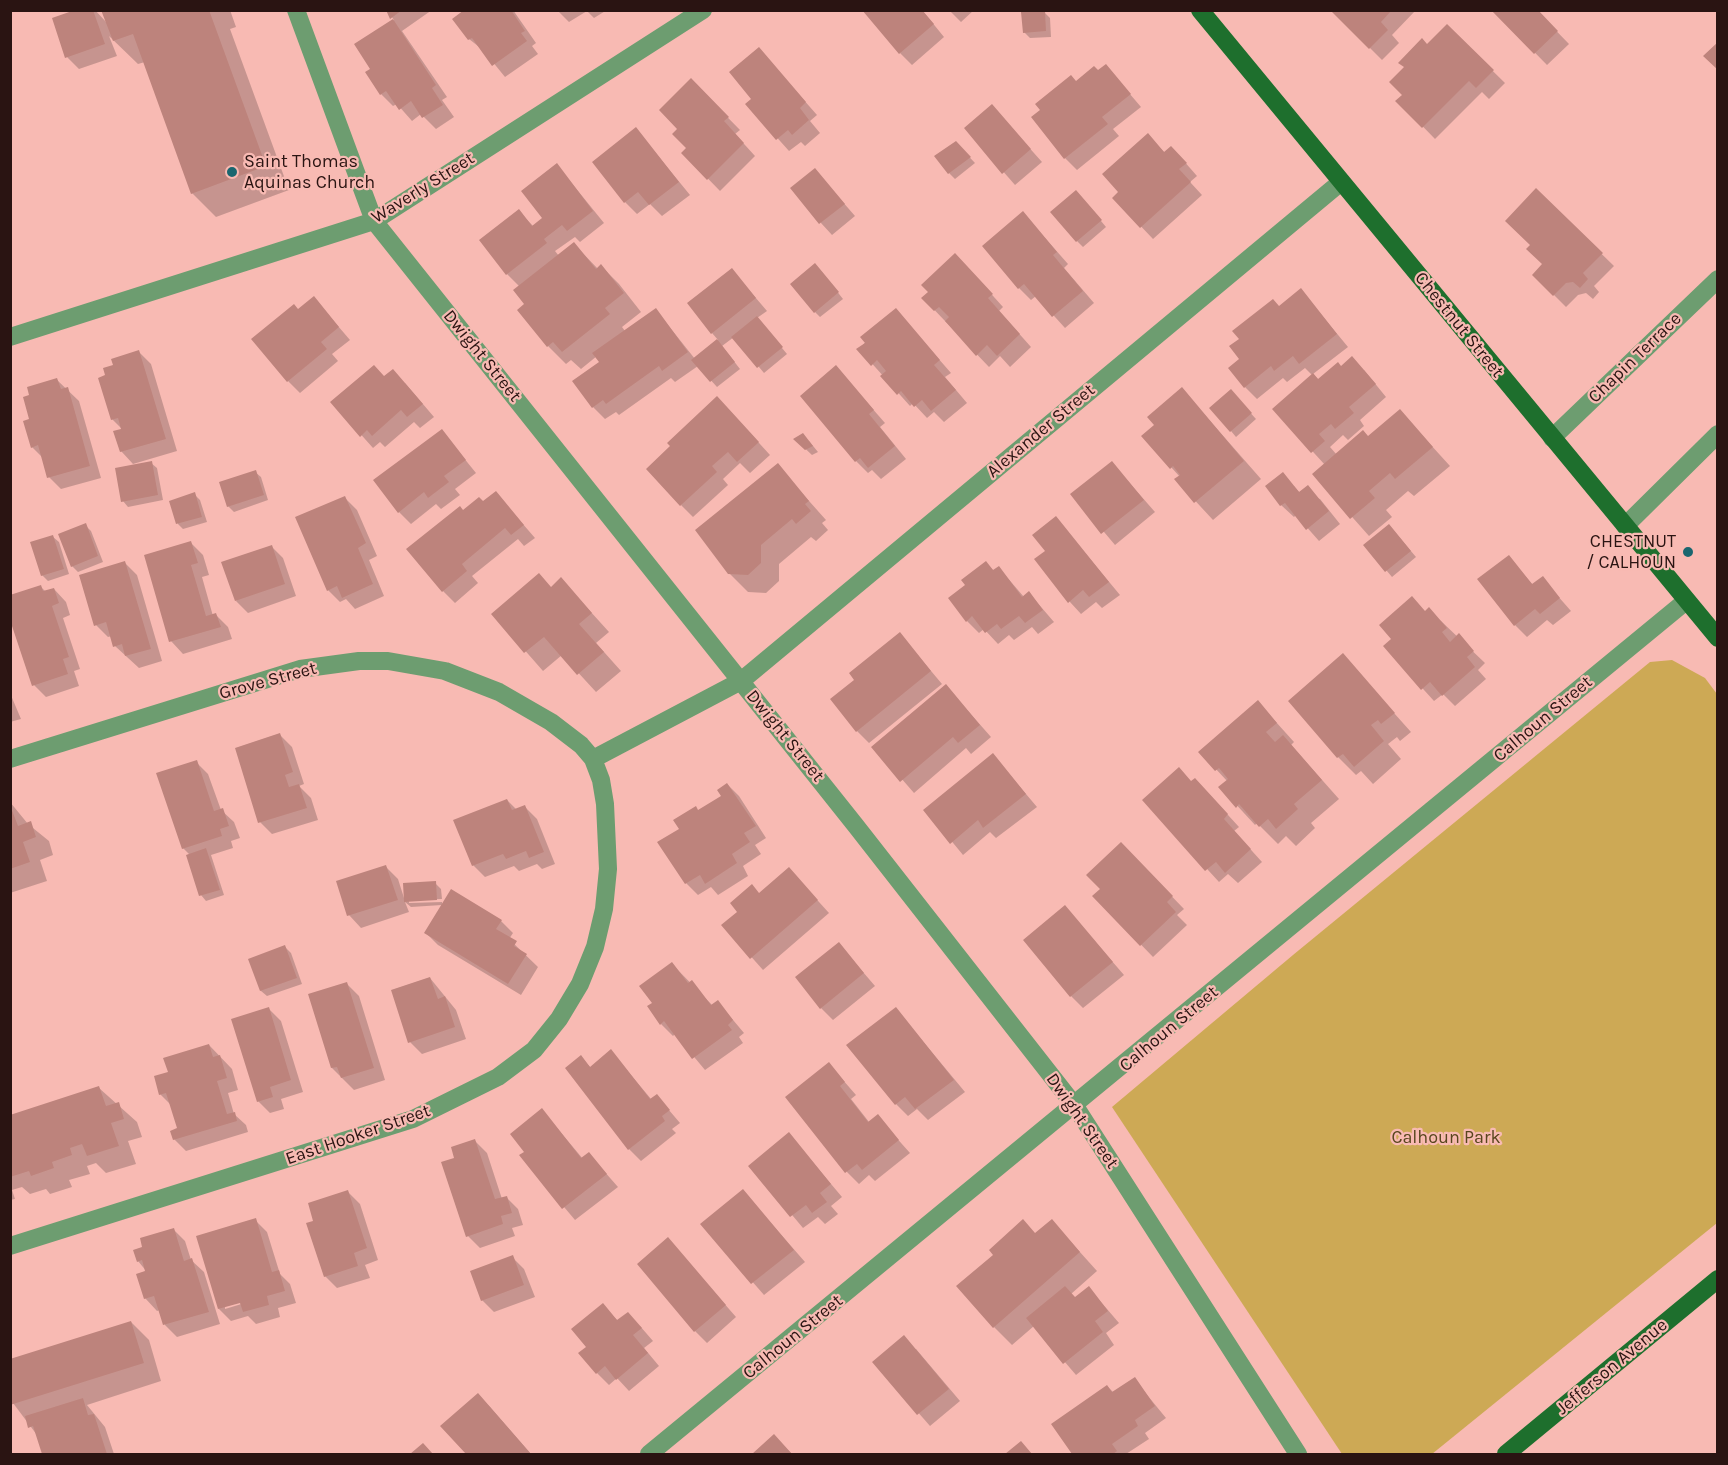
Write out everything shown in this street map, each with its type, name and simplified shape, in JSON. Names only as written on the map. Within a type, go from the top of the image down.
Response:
[{"type":"main road","name":"Chestnut Street","points":[[1201,11],[1718,638]]},
{"type":"main road","name":"Jefferson Avenue","points":[[1506,1455],[1718,1279]]},
{"type":"street","name":"Dwight Street","points":[[296,10],[374,221],[741,681],[1075,1106],[1298,1455]]},
{"type":"street","name":"Waverly Street","points":[[10,337],[374,221],[703,10]]},
{"type":"street","name":"Alexander Street","points":[[741,681],[1341,182]]},
{"type":"street","name":"Chapin Terrace","points":[[1552,438],[1718,279]]},
{"type":"street","points":[[1625,526],[1718,435]]},
{"type":"street","name":"Calhoun Street","points":[[649,1455],[1686,601]]},
{"type":"street","name":"Grove Street","points":[[10,759],[300,669],[359,661],[388,661],[445,671],[500,692],[551,722],[581,745],[593,759]]},
{"type":"street","points":[[593,759],[741,681]]},
{"type":"street","name":"East Hooker Street","points":[[10,1246],[413,1119],[498,1077],[534,1050],[559,1019],[580,984],[595,947],[604,909],[608,869],[605,804],[601,780],[593,759]]},
{"type":"green space","name":"Calhoun Park","points":[[1672,660],[1705,678],[1717,694],[1717,1223],[1432,1454],[1342,1454],[1112,1107],[1650,662]]},
{"type":"building","points":[[75,10],[93,10],[105,44],[65,58],[52,18]]},
{"type":"building","points":[[101,10],[209,10],[266,166],[191,194],[133,34],[113,41]]},
{"type":"building","points":[[386,10],[402,10],[390,19]]},
{"type":"building","points":[[464,10],[511,10],[525,31],[521,33],[527,41],[492,66],[472,38],[468,40],[452,19]]},
{"type":"building","points":[[862,10],[922,10],[934,24],[899,54]]},
{"type":"building","points":[[1330,10],[1392,10],[1381,22],[1388,30],[1369,49]]},
{"type":"building","points":[[1491,10],[1538,10],[1558,31],[1534,54]]},
{"type":"building","points":[[1045,11],[1046,31],[1023,33],[1021,12]]},
{"type":"building","points":[[393,19],[436,85],[432,88],[443,105],[422,118],[411,101],[399,110],[386,91],[380,95],[365,72],[370,69],[354,44]]},
{"type":"building","points":[[1447,24],[1494,70],[1476,88],[1469,81],[1422,128],[1395,101],[1402,95],[1389,82],[1404,67],[1398,63],[1422,38],[1427,44]]},
{"type":"building","points":[[1718,42],[1718,70],[1703,56]]},
{"type":"building","points":[[759,47],[806,102],[800,108],[809,120],[792,135],[788,130],[776,140],[745,104],[751,99],[729,72]]},
{"type":"building","points":[[1106,64],[1131,94],[1102,117],[1108,124],[1064,159],[1031,117],[1040,110],[1035,104],[1071,75],[1076,81],[1094,66],[1098,70]]},
{"type":"building","points":[[691,78],[729,117],[724,121],[744,143],[707,180],[681,153],[686,148],[672,134],[677,129],[659,110]]},
{"type":"building","points":[[992,104],[1031,149],[1002,174],[964,128]]},
{"type":"building","points":[[636,127],[679,182],[649,205],[638,192],[624,203],[592,162]]},
{"type":"building","points":[[1148,133],[1164,152],[1171,146],[1187,163],[1179,169],[1191,182],[1140,228],[1112,198],[1118,192],[1102,174]]},
{"type":"building","points":[[956,141],[971,157],[948,174],[934,156]]},
{"type":"building","points":[[557,163],[593,211],[567,231],[562,225],[544,239],[547,243],[506,275],[479,240],[519,209],[532,226],[542,218],[521,191]]},
{"type":"building","points":[[815,168],[845,204],[819,224],[790,188]]},
{"type":"building","points":[[1536,188],[1603,253],[1583,273],[1588,279],[1580,288],[1573,282],[1566,283],[1553,296],[1532,275],[1542,264],[1526,249],[1530,245],[1505,221]]},
{"type":"building","points":[[1076,190],[1102,220],[1076,242],[1050,212]]},
{"type":"building","points":[[1023,211],[1057,252],[1053,255],[1083,291],[1052,317],[1024,284],[1018,289],[982,246]]},
{"type":"building","points":[[574,242],[596,269],[601,264],[624,293],[605,308],[610,314],[562,352],[553,342],[547,347],[517,310],[524,304],[513,290]]},
{"type":"building","points":[[955,253],[993,294],[988,298],[1020,334],[997,356],[987,345],[976,356],[945,321],[949,317],[939,307],[934,311],[921,298],[928,292],[921,285]]},
{"type":"building","points":[[815,263],[839,292],[814,313],[790,284]]},
{"type":"building","points":[[732,268],[756,298],[711,334],[687,303]]},
{"type":"building","points":[[1301,288],[1337,334],[1299,364],[1293,356],[1274,371],[1271,366],[1244,388],[1228,368],[1239,359],[1229,346],[1239,339],[1232,331],[1273,299],[1279,306]]},
{"type":"building","points":[[314,296],[339,327],[321,342],[327,349],[287,382],[251,339],[294,304],[298,309]]},
{"type":"building","points":[[656,308],[688,352],[662,371],[659,366],[606,404],[603,400],[592,408],[572,381],[599,362],[592,353]]},
{"type":"building","points":[[896,308],[940,360],[934,365],[956,390],[931,411],[922,400],[914,407],[901,391],[897,395],[880,376],[886,371],[877,360],[871,366],[856,349],[865,343],[860,337]]},
{"type":"building","points":[[757,316],[783,347],[757,368],[731,337]]},
{"type":"building","points":[[717,339],[735,362],[710,382],[691,360]]},
{"type":"building","points":[[139,350],[166,439],[120,452],[113,431],[121,429],[118,418],[111,420],[98,378],[105,375],[103,368],[113,365],[111,359]]},
{"type":"building","points":[[1352,356],[1376,384],[1349,407],[1354,413],[1335,429],[1331,424],[1319,434],[1325,441],[1311,453],[1272,409],[1313,373],[1318,379],[1338,362],[1341,366]]},
{"type":"building","points":[[374,365],[384,376],[393,369],[423,404],[407,417],[401,410],[372,436],[367,430],[360,437],[330,402]]},
{"type":"building","points":[[836,365],[874,410],[869,414],[895,446],[868,468],[860,458],[855,462],[800,396]]},
{"type":"building","points":[[57,378],[61,389],[68,387],[90,466],[47,478],[38,445],[31,448],[23,421],[29,419],[23,397],[29,395],[27,387]]},
{"type":"building","points":[[1182,387],[1244,461],[1194,503],[1174,479],[1180,475],[1173,466],[1170,469],[1141,436],[1154,425],[1147,417]]},
{"type":"building","points":[[1231,389],[1252,413],[1230,432],[1209,408]]},
{"type":"building","points":[[717,396],[759,442],[737,462],[728,452],[712,466],[717,472],[680,506],[646,469],[670,446],[667,443]]},
{"type":"building","points":[[1400,409],[1433,447],[1395,479],[1390,473],[1369,491],[1375,498],[1350,519],[1312,474],[1363,430],[1368,436]]},
{"type":"building","points":[[442,429],[466,460],[444,476],[449,482],[428,498],[424,492],[398,513],[373,480]]},
{"type":"building","points":[[803,433],[813,446],[805,450],[793,439]]},
{"type":"building","points":[[152,461],[158,495],[121,502],[115,468]]},
{"type":"building","points":[[1112,461],[1144,500],[1101,534],[1070,494]]},
{"type":"building","points":[[778,463],[809,501],[805,504],[811,511],[796,524],[792,519],[761,545],[761,563],[748,575],[728,574],[695,530]]},
{"type":"building","points":[[256,470],[264,495],[227,507],[219,482]]},
{"type":"building","points":[[1283,472],[1299,492],[1308,485],[1329,511],[1306,530],[1285,503],[1280,506],[1265,486]]},
{"type":"building","points":[[496,491],[524,525],[511,535],[505,528],[462,564],[467,571],[442,592],[406,549],[460,506],[463,510],[479,497],[483,501]]},
{"type":"building","points":[[195,492],[202,517],[176,524],[169,501]]},
{"type":"building","points":[[345,496],[366,543],[358,548],[373,584],[342,598],[337,586],[327,591],[295,517]]},
{"type":"building","points":[[1056,516],[1109,582],[1089,597],[1083,590],[1068,603],[1034,559],[1045,551],[1032,535]]},
{"type":"building","points":[[86,523],[98,556],[71,567],[58,534]]},
{"type":"building","points":[[1389,524],[1411,551],[1385,572],[1363,545]]},
{"type":"building","points":[[53,535],[64,569],[41,576],[30,542]]},
{"type":"building","points":[[191,541],[198,563],[191,565],[206,616],[216,613],[221,627],[169,642],[144,555]]},
{"type":"building","points":[[272,545],[285,584],[235,601],[221,562]]},
{"type":"building","points":[[1509,555],[1532,584],[1543,576],[1560,598],[1540,614],[1535,609],[1514,626],[1477,579]]},
{"type":"building","points":[[125,561],[151,649],[125,656],[122,644],[113,647],[106,622],[94,626],[79,575]]},
{"type":"building","points":[[986,561],[993,570],[999,566],[1022,597],[1029,591],[1043,610],[1025,623],[1019,616],[1001,629],[997,624],[985,633],[972,616],[966,622],[948,598],[965,585],[961,580]]},
{"type":"building","points":[[539,573],[551,587],[561,577],[592,613],[579,624],[604,652],[577,675],[544,637],[524,653],[491,614]]},
{"type":"building","points":[[41,585],[43,591],[54,588],[59,603],[52,606],[69,657],[63,659],[68,674],[32,686],[10,620],[10,595]]},
{"type":"building","points":[[1412,596],[1425,611],[1429,607],[1447,628],[1442,632],[1450,642],[1459,633],[1474,651],[1467,657],[1475,667],[1442,696],[1430,682],[1421,690],[1383,646],[1391,639],[1379,625]]},
{"type":"building","points":[[900,632],[931,671],[856,732],[830,699],[854,680],[849,673]]},
{"type":"building","points":[[1343,653],[1395,713],[1381,724],[1378,720],[1371,725],[1384,741],[1354,767],[1343,754],[1337,758],[1288,701]]},
{"type":"building","points":[[946,684],[980,725],[958,743],[953,737],[900,782],[871,747]]},
{"type":"building","points":[[1258,700],[1277,723],[1266,732],[1275,742],[1283,735],[1322,780],[1294,804],[1298,809],[1276,829],[1268,819],[1259,827],[1239,804],[1236,808],[1218,787],[1228,779],[1219,768],[1215,771],[1198,752]]},
{"type":"building","points":[[280,733],[293,772],[285,775],[289,787],[299,784],[307,808],[258,823],[235,748]]},
{"type":"building","points":[[993,753],[1026,794],[983,828],[978,820],[950,844],[923,810]]},
{"type":"building","points":[[197,760],[214,811],[223,808],[229,826],[220,829],[222,836],[182,849],[156,773]]},
{"type":"building","points":[[1179,767],[1191,781],[1195,778],[1228,814],[1224,819],[1251,849],[1225,873],[1216,862],[1205,871],[1142,800]]},
{"type":"building","points":[[727,783],[756,826],[744,833],[750,842],[732,854],[737,863],[705,884],[700,875],[685,884],[657,842],[679,829],[673,820],[696,806],[698,810],[721,796],[717,790]]},
{"type":"building","points":[[507,799],[512,810],[525,805],[544,852],[529,858],[526,851],[506,859],[503,854],[472,866],[453,820]]},
{"type":"building","points":[[10,805],[18,826],[31,821],[36,837],[23,842],[30,862],[10,869]]},
{"type":"building","points":[[1121,842],[1173,896],[1167,902],[1176,912],[1140,946],[1092,896],[1100,889],[1086,875]]},
{"type":"building","points":[[206,848],[220,890],[199,896],[186,855]]},
{"type":"building","points":[[386,865],[398,900],[347,916],[336,881]]},
{"type":"building","points":[[789,867],[818,900],[750,959],[721,925],[737,912],[730,903],[752,884],[759,893]]},
{"type":"building","points":[[436,881],[437,900],[404,902],[403,883]]},
{"type":"building","points":[[451,889],[502,920],[496,929],[517,941],[514,946],[527,954],[508,984],[424,933]]},
{"type":"building","points":[[1065,905],[1113,962],[1070,997],[1023,940]]},
{"type":"building","points":[[839,942],[864,973],[820,1009],[795,977]]},
{"type":"building","points":[[285,945],[297,978],[260,991],[248,959]]},
{"type":"building","points":[[672,962],[688,983],[692,980],[711,1005],[718,1000],[733,1020],[728,1025],[732,1030],[692,1059],[664,1021],[660,1025],[647,1006],[652,1003],[639,986]]},
{"type":"building","points":[[430,977],[438,999],[445,996],[455,1027],[408,1043],[391,990]]},
{"type":"building","points":[[347,982],[374,1068],[341,1078],[337,1067],[331,1068],[308,994]]},
{"type":"building","points":[[269,1007],[291,1080],[270,1087],[273,1097],[257,1102],[231,1019]]},
{"type":"building","points":[[896,1007],[954,1080],[915,1109],[905,1097],[895,1105],[846,1045]]},
{"type":"building","points":[[209,1044],[213,1057],[220,1055],[227,1078],[217,1081],[227,1114],[235,1112],[237,1121],[173,1140],[170,1131],[177,1128],[166,1093],[159,1095],[154,1076],[168,1072],[163,1058]]},
{"type":"building","points":[[611,1049],[650,1099],[657,1094],[670,1110],[662,1116],[665,1121],[628,1150],[565,1068],[581,1055],[590,1067]]},
{"type":"building","points":[[829,1062],[845,1082],[840,1086],[868,1122],[878,1114],[899,1140],[862,1170],[857,1164],[845,1173],[785,1097]]},
{"type":"building","points":[[99,1086],[106,1106],[119,1102],[124,1119],[111,1123],[119,1146],[87,1156],[82,1144],[70,1148],[72,1155],[52,1162],[54,1168],[31,1176],[29,1171],[10,1177],[10,1115]]},
{"type":"building","points":[[542,1108],[581,1158],[589,1152],[607,1174],[562,1209],[519,1155],[524,1152],[510,1134]]},
{"type":"building","points":[[789,1132],[831,1184],[820,1193],[827,1202],[812,1213],[806,1205],[790,1217],[748,1166]]},
{"type":"building","points":[[475,1139],[495,1199],[507,1196],[512,1213],[501,1216],[503,1224],[466,1237],[441,1162],[454,1158],[451,1147]]},
{"type":"building","points":[[743,1189],[794,1250],[751,1284],[700,1224]]},
{"type":"building","points":[[348,1190],[367,1248],[354,1253],[358,1266],[324,1277],[306,1223],[313,1221],[308,1203]]},
{"type":"building","points":[[256,1218],[272,1272],[279,1270],[285,1291],[267,1296],[269,1305],[243,1312],[240,1303],[218,1309],[196,1236]]},
{"type":"building","points":[[1023,1219],[1035,1233],[1052,1219],[1080,1252],[993,1328],[956,1286],[993,1255],[989,1250]]},
{"type":"building","points":[[174,1228],[184,1261],[192,1258],[209,1312],[163,1325],[154,1296],[144,1299],[136,1274],[145,1271],[142,1260],[137,1262],[133,1250],[142,1247],[140,1238]]},
{"type":"building","points":[[668,1237],[726,1305],[694,1332],[637,1264]]},
{"type":"building","points":[[513,1255],[524,1285],[481,1301],[470,1271]]},
{"type":"building","points":[[1065,1286],[1075,1297],[1089,1286],[1108,1311],[1095,1321],[1103,1332],[1063,1364],[1026,1318]]},
{"type":"building","points":[[603,1303],[617,1320],[628,1312],[642,1328],[633,1335],[648,1353],[616,1380],[605,1366],[596,1374],[578,1353],[586,1347],[571,1329]]},
{"type":"building","points":[[131,1321],[144,1363],[10,1405],[10,1359]]},
{"type":"building","points":[[904,1335],[949,1389],[917,1415],[872,1362]]},
{"type":"building","points":[[1135,1377],[1155,1406],[1135,1420],[1138,1426],[1112,1444],[1117,1451],[1113,1454],[1072,1454],[1051,1424],[1107,1385],[1112,1392]]},
{"type":"building","points":[[478,1393],[531,1454],[466,1454],[440,1426]]},
{"type":"building","points":[[83,1398],[88,1415],[94,1414],[107,1454],[42,1454],[33,1426],[28,1428],[25,1416]]},
{"type":"building","points":[[774,1434],[792,1454],[752,1454]]},
{"type":"building","points":[[1021,1441],[1032,1454],[1005,1454]]},
{"type":"building","points":[[423,1443],[433,1454],[410,1454]]},
{"type":"place","name":"Saint Thomas Aquinas Church","points":[[232,172]]},
{"type":"place","name":"CHESTNUT / CALHOUN","points":[[1688,552]]}]
